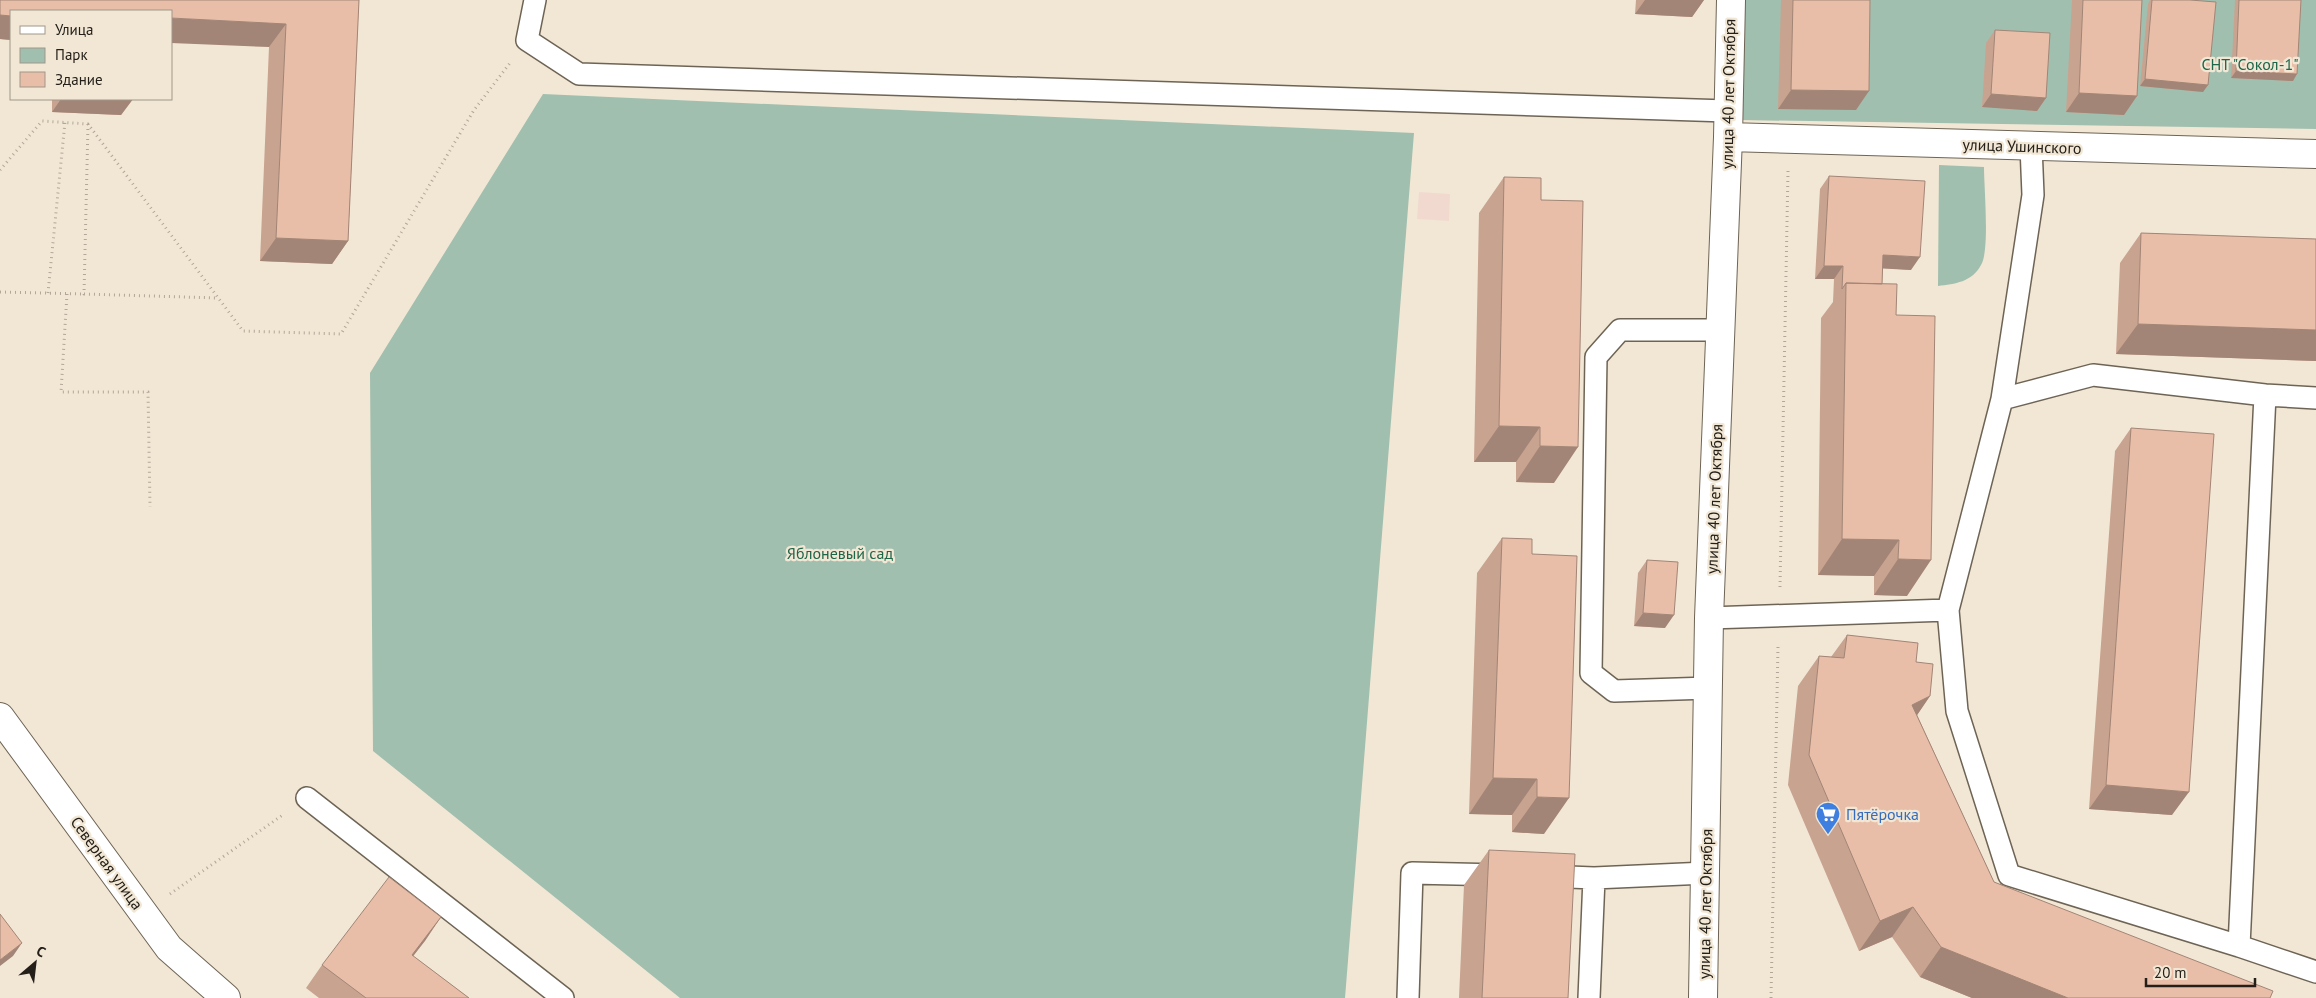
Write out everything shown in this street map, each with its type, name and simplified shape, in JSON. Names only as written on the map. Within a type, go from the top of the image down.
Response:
[{"type":"street","name":"улица 40 лет Октября","points":[[1703,998],[1709,618],[1731,0]]},
{"type":"street","name":"улица Ушинского","points":[[1728,124],[1789,139],[2316,154]]},
{"type":"street","name":"Северная улица","points":[[0,717],[169,948],[226,998]]},
{"type":"lane","points":[[535,0],[527,40],[579,74],[1728,124]]},
{"type":"lane","points":[[2030,146],[2033,195],[2002,399],[1948,610],[1957,711],[2009,875],[2239,946],[2316,972]]},
{"type":"lane","points":[[1709,688],[1614,691],[1591,674],[1596,357],[1620,330],[1720,330]]},
{"type":"lane","points":[[2002,399],[2093,375],[2265,395],[2316,398]]},
{"type":"lane","points":[[2239,946],[2265,395]]},
{"type":"lane","points":[[1709,618],[1948,610]]},
{"type":"lane","points":[[306,798],[563,998]]},
{"type":"lane","points":[[1408,998],[1412,873],[1594,878],[1706,873]]},
{"type":"lane","points":[[1589,998],[1594,878]]},
{"type":"path","points":[[0,170],[42,121],[88,124],[243,331],[341,334],[474,110],[527,40]]},
{"type":"path","points":[[48,293],[65,122]]},
{"type":"path","points":[[84,294],[88,124]]},
{"type":"path","points":[[1770,998],[1789,139]]},
{"type":"path","points":[[0,292],[218,298]]},
{"type":"path","points":[[67,294],[61,392],[148,392],[150,507]]},
{"type":"path","points":[[144,913],[306,798]]},
{"type":"shaded area","points":[[1419,192],[1450,194],[1449,221],[1417,219]]},
{"type":"green space","name":"СНТ \"Сокол-1\"","points":[[1744,0],[2316,0],[2316,129],[1740,120]]},
{"type":"green space","name":"Яблоневый сад","points":[[543,94],[1414,133],[1345,998],[680,998],[373,751],[370,373]]},
{"type":"green space","points":[[1939,165],[1984,167],[1986,233],[1984,258],[1977,271],[1968,279],[1938,286]]},
{"type":"building","points":[[0,0],[359,0],[348,241],[276,238],[286,24],[172,18],[172,10],[10,10],[10,16],[0,15]]},
{"type":"building","points":[[1793,0],[1870,0],[1869,91],[1791,90]]},
{"type":"building","points":[[2083,0],[2142,0],[2137,96],[2079,93]]},
{"type":"building","points":[[2152,0],[2216,2],[2208,85],[2145,79]]},
{"type":"building","points":[[2239,0],[2301,0],[2297,74],[2236,71]]},
{"type":"building","points":[[1995,30],[2050,33],[2046,98],[1991,94]]},
{"type":"building","points":[[1829,176],[1925,181],[1920,257],[1883,255],[1882,284],[1846,283],[1842,289],[1843,266],[1824,266]]},
{"type":"building","points":[[1504,177],[1541,178],[1541,200],[1583,201],[1578,447],[1540,446],[1540,427],[1499,426]]},
{"type":"building","points":[[2141,233],[2316,239],[2316,330],[2138,324]]},
{"type":"building","points":[[1846,283],[1897,284],[1896,315],[1935,316],[1931,560],[1898,559],[1899,540],[1842,539]]},
{"type":"building","points":[[2131,428],[2214,434],[2189,792],[2106,785]]},
{"type":"building","points":[[1502,538],[1532,539],[1532,554],[1577,556],[1569,798],[1537,797],[1537,779],[1493,778]]},
{"type":"building","points":[[1647,560],[1678,562],[1674,615],[1643,613]]},
{"type":"building","points":[[1847,635],[1918,643],[1916,662],[1933,664],[1930,696],[1912,705],[1994,882],[2273,991],[2270,998],[2068,998],[1941,947],[1913,907],[1880,921],[1809,755],[1819,656],[1844,658]]},
{"type":"building","points":[[1489,850],[1575,854],[1568,998],[1482,998]]},
{"type":"building","points":[[389,877],[441,917],[412,955],[469,998],[366,998],[322,965]]},
{"type":"building","points":[[0,914],[22,943],[0,960]]},
{"type":"place","name":"Пятёрочка","points":[[1828,835]]}]
